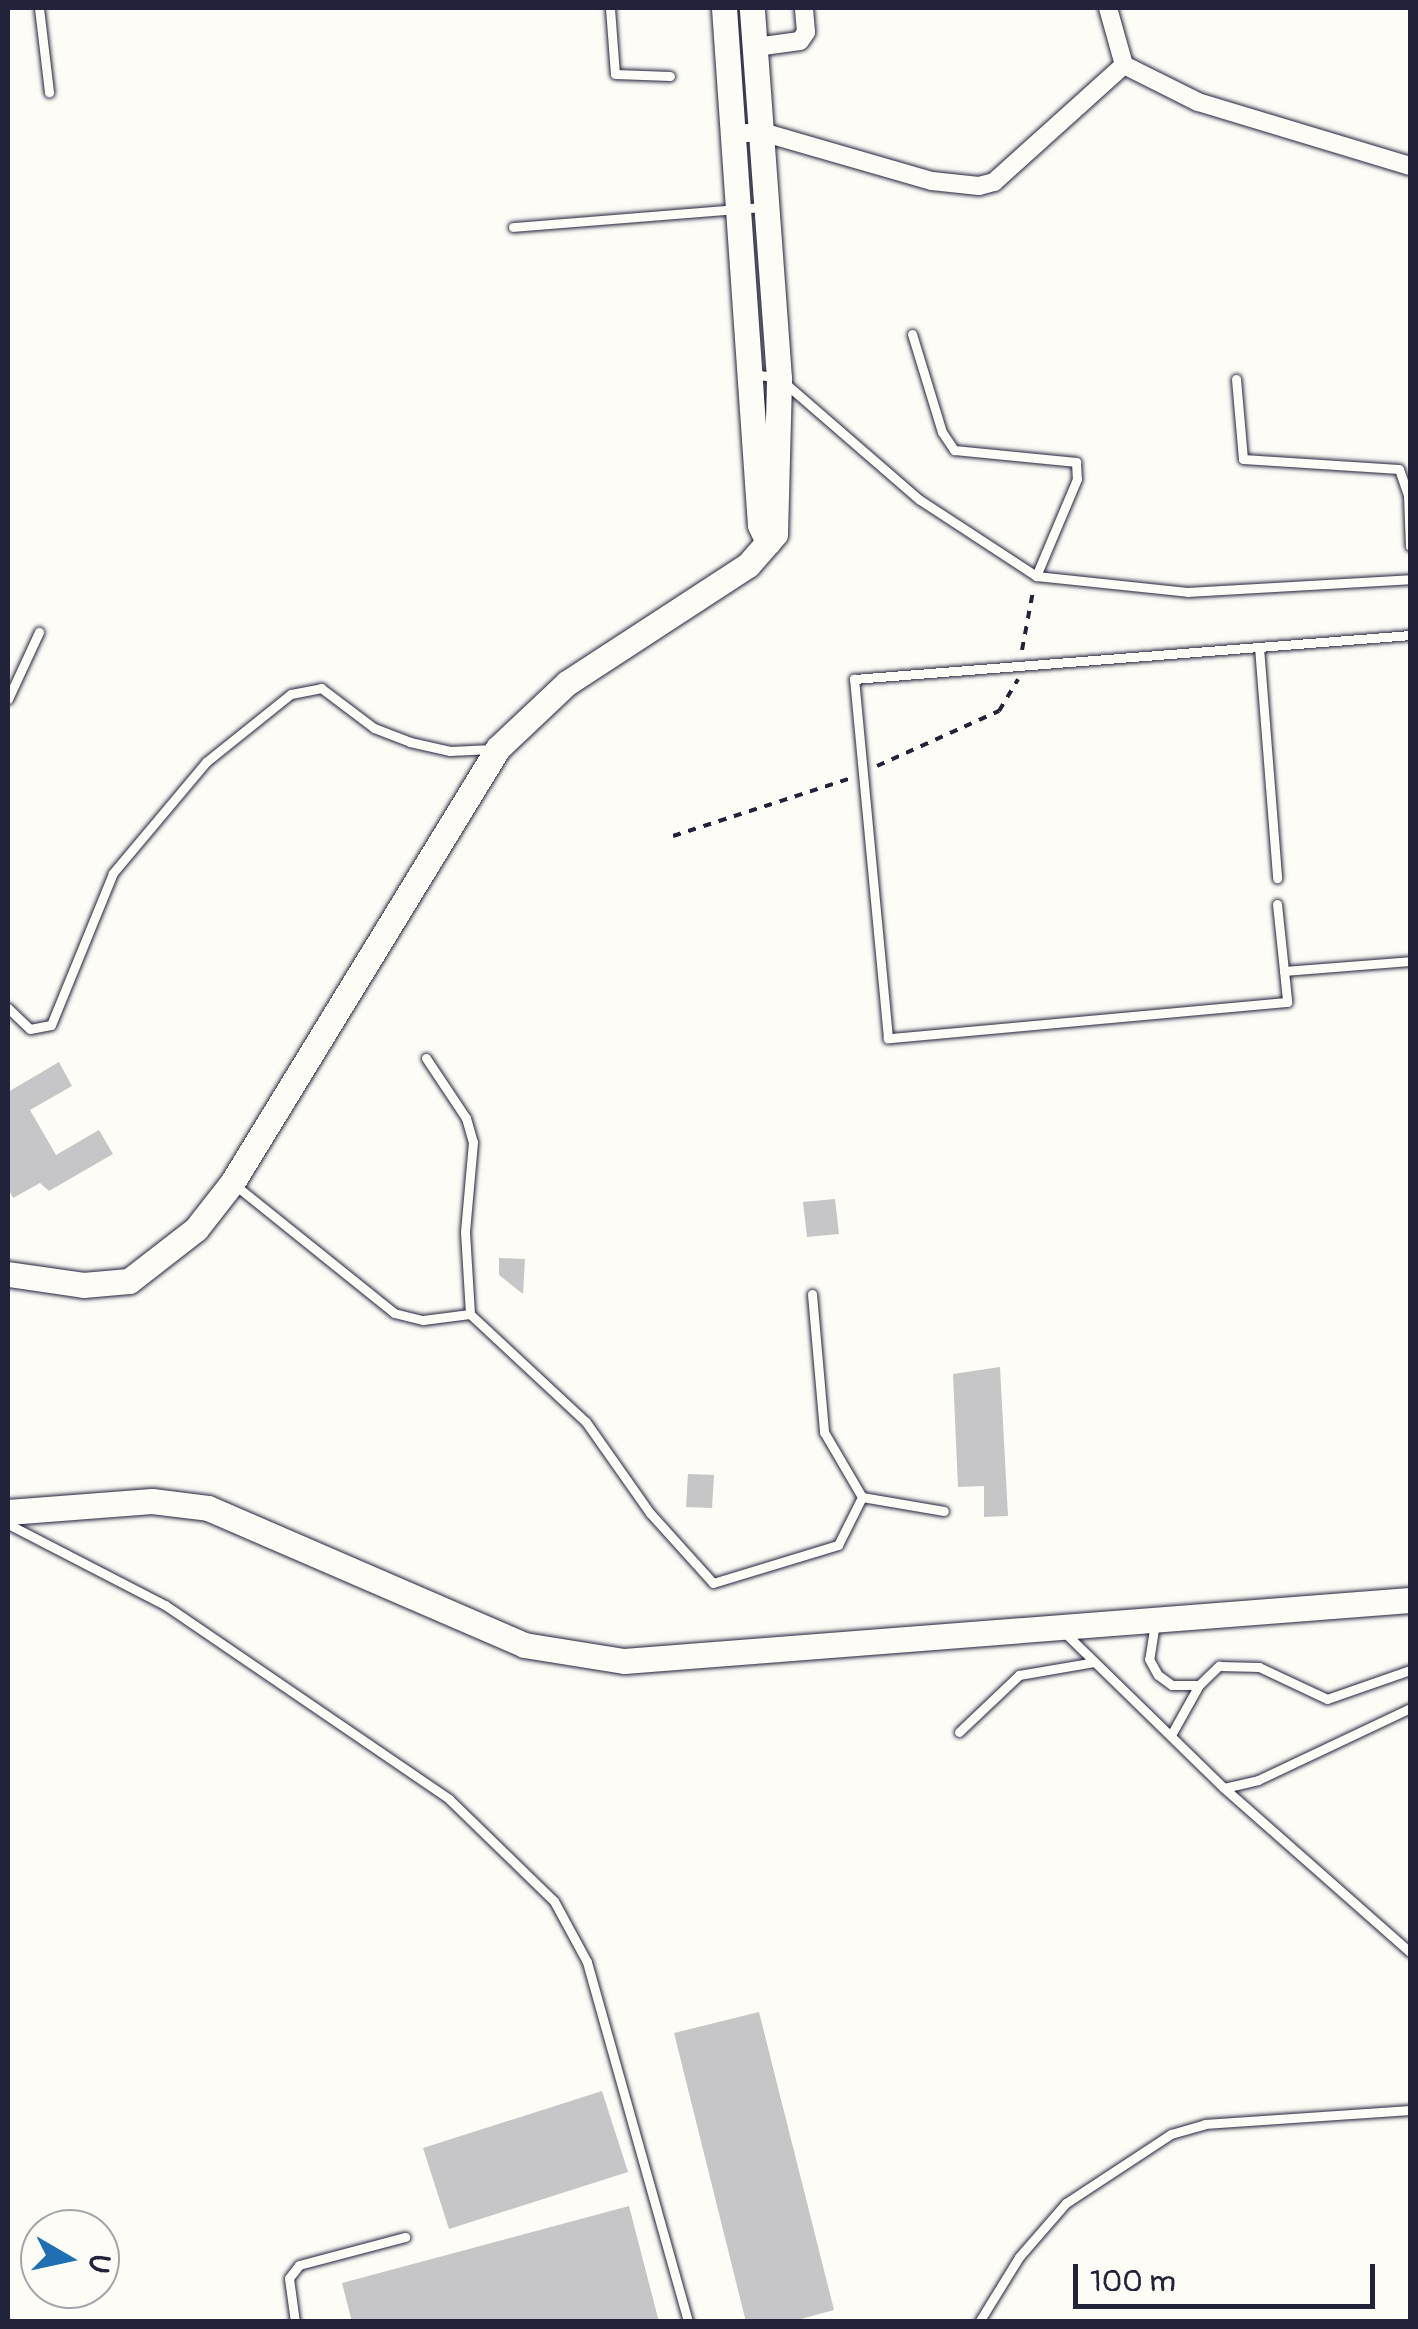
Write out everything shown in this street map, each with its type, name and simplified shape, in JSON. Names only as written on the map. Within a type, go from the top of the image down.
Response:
[{"type":"street","points":[[724,8],[760,526],[768,542]]},
{"type":"street","points":[[8,1274],[84,1285],[130,1281],[196,1230],[232,1183],[498,748],[578,674],[748,565],[768,542],[780,512],[779,378],[752,8]]},
{"type":"street","points":[[756,46],[800,41],[806,32],[804,8]]},
{"type":"street","points":[[1108,8],[1124,65],[1198,102],[1410,166]]},
{"type":"street","points":[[732,134],[762,132],[932,180],[979,186],[994,182],[1124,65]]},
{"type":"street","points":[[8,1512],[152,1501],[208,1508],[524,1644],[581,1657],[666,1661],[1410,1600]]},
{"type":"lane","points":[[39,8],[48,92]]},
{"type":"lane","points":[[610,8],[615,74],[670,76]]},
{"type":"lane","points":[[512,227],[767,207]]},
{"type":"lane","points":[[912,334],[942,432],[954,450],[1076,462],[1077,479],[1036,576]]},
{"type":"lane","points":[[752,374],[779,378],[920,500],[1036,576],[1187,592],[1410,578]]},
{"type":"lane","points":[[1236,379],[1243,459],[1399,470],[1408,494],[1410,546]]},
{"type":"lane","points":[[8,700],[39,632]]},
{"type":"lane","points":[[1277,904],[1287,1002],[888,1038],[854,679],[1410,635]]},
{"type":"lane","points":[[1260,647],[1277,878]]},
{"type":"lane","points":[[8,1008],[30,1029],[51,1025],[113,873],[206,762],[292,694],[321,688],[374,728],[410,742],[450,752],[498,748]]},
{"type":"lane","points":[[1284,971],[1410,962]]},
{"type":"lane","points":[[426,1058],[466,1118],[473,1142],[465,1232],[470,1314],[586,1422],[650,1513],[713,1582],[838,1545],[862,1497]]},
{"type":"lane","points":[[232,1183],[394,1313],[424,1320],[470,1314]]},
{"type":"lane","points":[[812,1294],[824,1432],[862,1497]]},
{"type":"lane","points":[[862,1497],[944,1511]]},
{"type":"lane","points":[[8,1524],[165,1605],[449,1799],[554,1901],[587,1962],[688,2322]]},
{"type":"lane","points":[[1156,1620],[1148,1646],[1158,1675],[1172,1685],[1199,1685]]},
{"type":"lane","points":[[1060,1628],[1224,1788],[1410,1952]]},
{"type":"lane","points":[[958,1732],[1019,1676],[1094,1662]]},
{"type":"lane","points":[[1171,1734],[1199,1685],[1219,1666],[1241,1662],[1341,1700],[1410,1670]]},
{"type":"lane","points":[[1224,1788],[1258,1780],[1410,1708]]},
{"type":"lane","points":[[978,2322],[1019,2257],[1066,2204],[1170,2134],[1205,2124],[1410,2110]]},
{"type":"lane","points":[[296,2322],[289,2278],[298,2264],[405,2237]]},
{"type":"path","points":[[673,836],[845,780],[999,710],[1017,684],[1036,576]]},
{"type":"building","points":[[59,1062],[72,1086],[30,1110],[56,1155],[99,1130],[113,1154],[49,1191],[40,1183],[13,1198],[8,1188],[8,1092]]},
{"type":"building","points":[[835,1199],[839,1234],[807,1237],[803,1202]]},
{"type":"building","points":[[499,1258],[525,1259],[523,1294],[499,1275]]},
{"type":"building","points":[[1000,1367],[1008,1516],[984,1517],[984,1486],[958,1487],[953,1374]]},
{"type":"building","points":[[688,1474],[714,1475],[712,1508],[686,1507]]},
{"type":"building","points":[[759,2012],[834,2310],[790,2322],[746,2322],[674,2033]]},
{"type":"building","points":[[602,2091],[628,2172],[449,2229],[423,2148]]},
{"type":"building","points":[[629,2206],[659,2322],[352,2322],[342,2283]]}]
